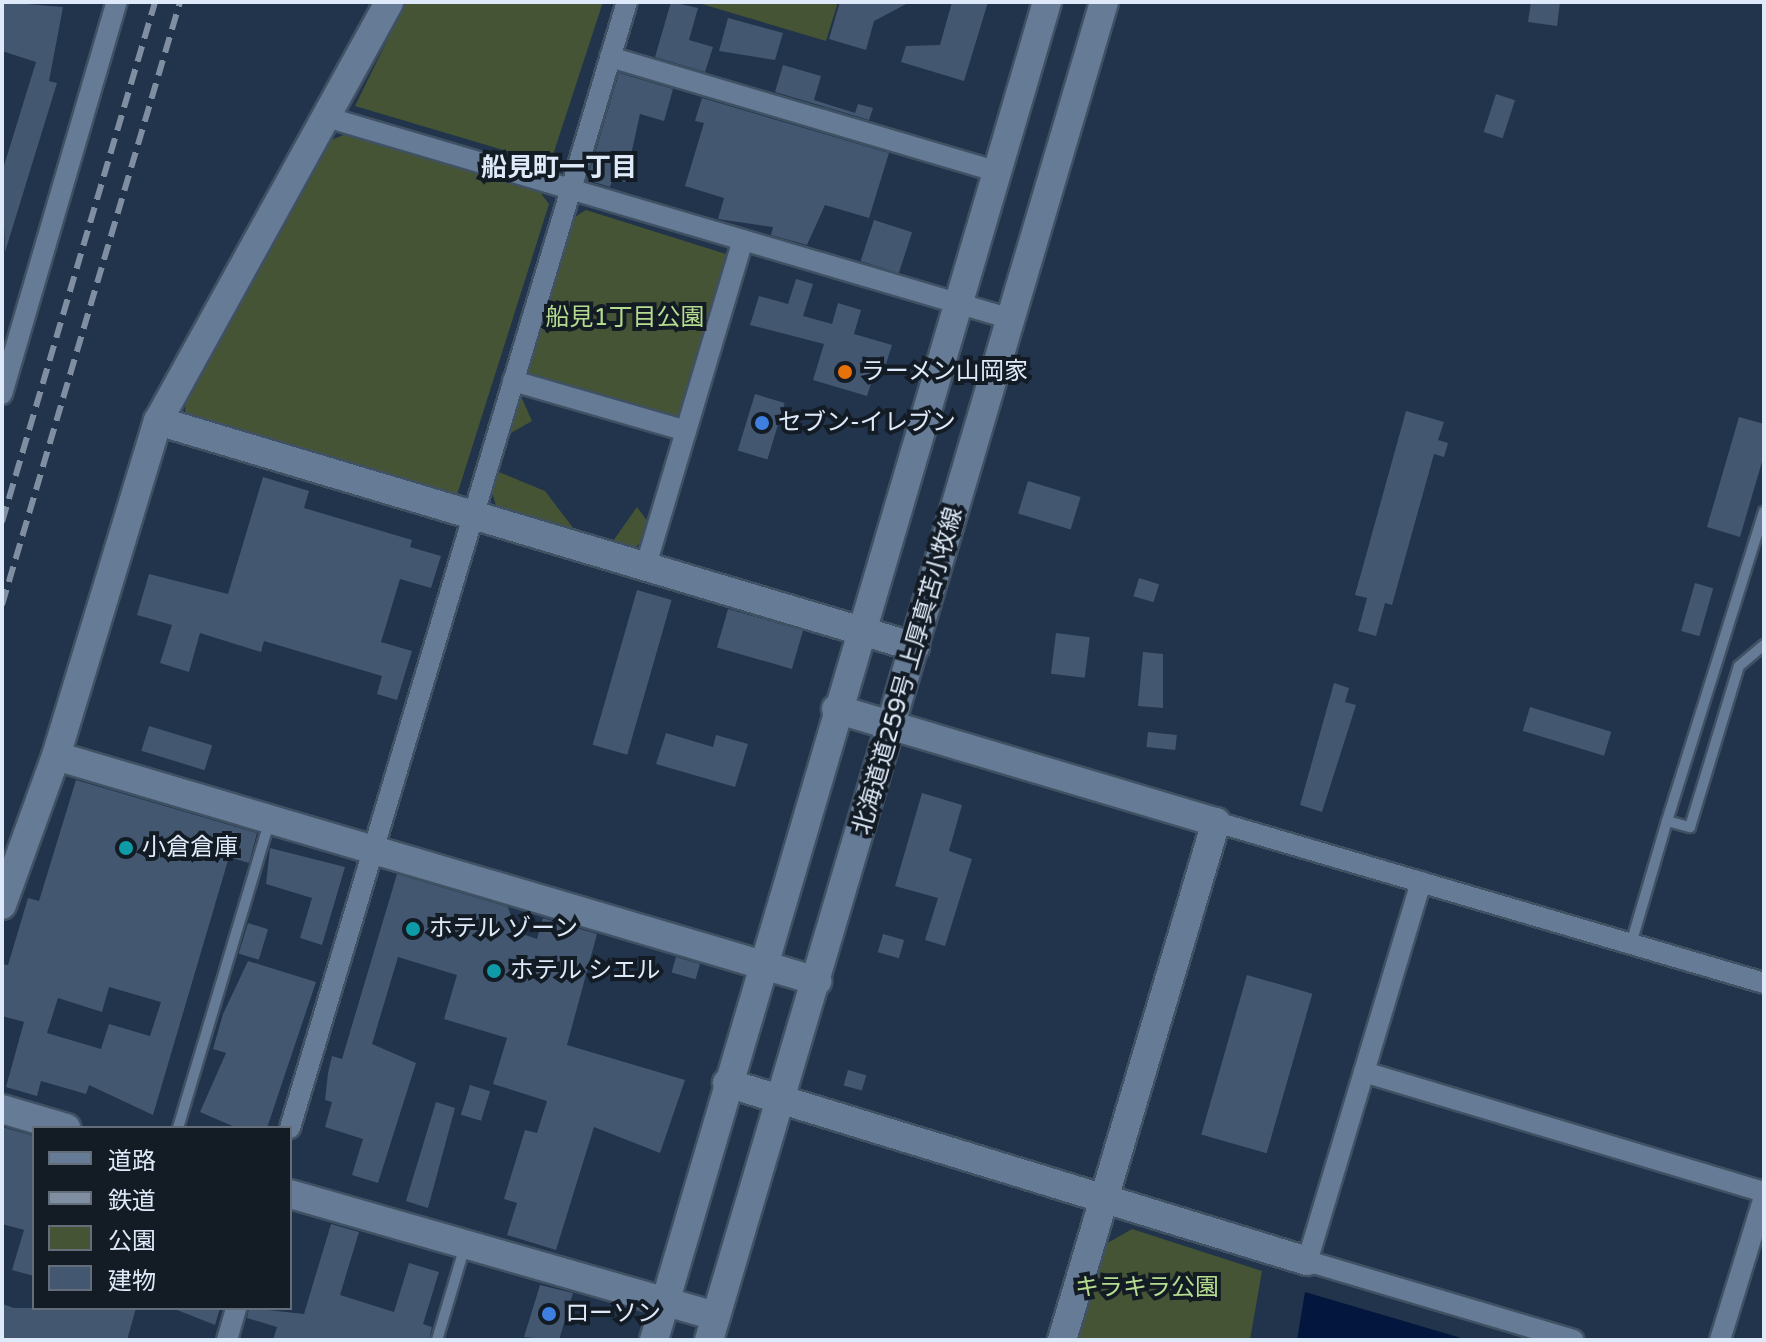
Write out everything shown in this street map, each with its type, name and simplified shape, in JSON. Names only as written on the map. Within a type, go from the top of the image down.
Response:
[{"type":"street","points":[[2,394],[12,325],[117,2]]},
{"type":"street","points":[[2,905],[56,756],[158,421],[389,2]]},
{"type":"street","points":[[291,1126],[627,2]]},
{"type":"street","points":[[654,1340],[954,303],[1047,2]]},
{"type":"street","name":"北海道道259号 上厚真苫小牧線","points":[[713,1328],[1104,2]]},
{"type":"street","points":[[610,57],[994,171]]},
{"type":"street","points":[[326,117],[1011,319]]},
{"type":"street","points":[[646,565],[743,240]]},
{"type":"street","points":[[513,381],[686,431]]},
{"type":"street","points":[[158,421],[915,647]]},
{"type":"street","points":[[836,709],[1764,983]]},
{"type":"street","points":[[56,756],[817,981]]},
{"type":"street","points":[[1062,1340],[1216,822]]},
{"type":"street","points":[[1307,1261],[1421,882]]},
{"type":"street","points":[[1364,1072],[1764,1194],[1720,1340]]},
{"type":"street","points":[[727,1083],[1574,1340]]},
{"type":"street","points":[[2,1109],[59,1126]]},
{"type":"street","points":[[292,1195],[666,1302],[713,1328]]},
{"type":"street","points":[[227,1340],[235,1310]]},
{"type":"lane","points":[[1631,944],[1764,512]]},
{"type":"lane","points":[[1667,821],[1690,827],[1739,666],[1764,645]]},
{"type":"lane","points":[[179,1126],[270,819]]},
{"type":"lane","points":[[437,1340],[465,1246]]},
{"type":"green space","points":[[406,2],[603,2],[550,164],[355,106]]},
{"type":"green space","points":[[695,2],[838,2],[826,41]]},
{"type":"green space","points":[[346,134],[539,191],[549,204],[457,495],[192,421],[185,411],[186,396],[321,144]]},
{"type":"green space","name":"船見1丁目公園","points":[[586,210],[726,254],[679,420],[524,374],[570,220]]},
{"type":"green space","points":[[520,394],[532,421],[511,433],[508,428]]},
{"type":"green space","points":[[499,472],[545,491],[574,529],[497,509],[491,489]]},
{"type":"green space","points":[[637,507],[648,522],[643,540],[636,547],[613,541]]},
{"type":"green space","name":"キラキラ公園","points":[[1132,1229],[1262,1271],[1250,1340],[1077,1340],[1104,1245]]},
{"type":"water","points":[[1305,1292],[1468,1340],[1297,1340]]},
{"type":"building","points":[[2,2],[63,7],[49,81],[57,83],[5,252],[2,172],[36,62],[2,51]]},
{"type":"building","points":[[671,2],[698,8],[689,40],[713,47],[705,72],[655,57]]},
{"type":"building","points":[[840,2],[910,2],[874,21],[866,50],[829,39]]},
{"type":"building","points":[[952,2],[988,2],[964,81],[901,62],[906,46],[940,45]]},
{"type":"building","points":[[1531,2],[1560,2],[1557,26],[1528,22]]},
{"type":"building","points":[[728,18],[783,33],[775,60],[719,51]]},
{"type":"building","points":[[783,65],[821,76],[814,100],[855,113],[858,104],[873,108],[869,120],[775,92]]},
{"type":"building","points":[[619,73],[673,89],[664,121],[640,114],[625,182],[613,178],[610,187],[587,180]]},
{"type":"building","points":[[1496,94],[1515,100],[1503,138],[1484,132]]},
{"type":"building","points":[[702,98],[889,153],[869,218],[825,205],[807,245],[771,235],[773,227],[718,219],[724,198],[685,186],[704,123],[695,121]]},
{"type":"building","points":[[874,220],[912,232],[899,273],[861,261]]},
{"type":"building","points":[[796,279],[813,284],[803,316],[832,324],[838,303],[861,310],[854,334],[892,345],[886,364],[878,362],[867,396],[813,380],[824,344],[750,325],[759,296],[788,304]]},
{"type":"building","name":"セブン-イレブン","points":[[755,394],[785,403],[767,459],[738,450]]},
{"type":"building","points":[[1406,411],[1444,422],[1438,440],[1448,443],[1444,457],[1434,454],[1392,605],[1385,603],[1376,636],[1358,631],[1367,598],[1355,595]]},
{"type":"building","points":[[1739,417],[1764,424],[1764,455],[1740,537],[1707,527]]},
{"type":"building","points":[[263,477],[309,491],[304,508],[412,540],[410,547],[441,556],[431,588],[400,579],[381,642],[412,651],[397,700],[377,694],[382,676],[264,641],[261,652],[200,633],[189,672],[160,663],[172,625],[137,615],[149,574],[228,594]]},
{"type":"building","points":[[1028,481],[1081,497],[1071,530],[1018,514]]},
{"type":"building","points":[[1139,578],[1159,584],[1154,602],[1133,596]]},
{"type":"building","points":[[1695,583],[1713,588],[1699,636],[1681,631]]},
{"type":"building","points":[[637,590],[672,600],[627,755],[593,745]]},
{"type":"building","points":[[728,609],[803,630],[792,669],[717,647]]},
{"type":"building","points":[[1056,633],[1090,637],[1085,678],[1051,674]]},
{"type":"building","points":[[1143,652],[1163,654],[1163,708],[1138,706]]},
{"type":"building","points":[[1334,683],[1349,688],[1345,702],[1356,705],[1322,812],[1300,805]]},
{"type":"building","points":[[1530,707],[1611,732],[1604,756],[1523,731]]},
{"type":"building","points":[[149,726],[212,745],[205,770],[141,751]]},
{"type":"building","points":[[1148,732],[1177,735],[1175,750],[1146,747]]},
{"type":"building","points":[[666,733],[713,747],[716,735],[748,744],[735,787],[656,764]]},
{"type":"building","points":[[76,780],[257,833],[249,863],[229,857],[153,1115],[89,1085],[86,1094],[41,1081],[37,1096],[6,1087],[24,1022],[2,1016],[2,964],[8,965],[28,898],[39,901]],"holes":[[[109,987],[161,1002],[150,1036],[109,1024],[101,1049],[47,1033],[58,998],[102,1012]]]},
{"type":"building","points":[[922,793],[962,805],[949,851],[972,859],[945,946],[925,940],[938,898],[895,886]]},
{"type":"building","points":[[270,848],[345,867],[322,945],[300,938],[312,898],[266,884]]},
{"type":"building","points":[[397,874],[508,907],[516,932],[537,939],[543,918],[597,934],[567,1045],[685,1080],[660,1153],[594,1127],[556,1250],[507,1235],[517,1203],[504,1199],[525,1130],[537,1133],[547,1101],[493,1084],[507,1038],[444,1019],[457,975],[398,957],[372,1044],[416,1063],[378,1183],[352,1175],[363,1139],[325,1127],[332,1102],[325,1100],[332,1056],[342,1059]]},
{"type":"building","points":[[248,923],[268,929],[259,960],[239,954]]},
{"type":"building","points":[[883,934],[904,940],[899,958],[878,952]]},
{"type":"building","points":[[676,957],[700,964],[696,979],[672,972]]},
{"type":"building","points":[[248,961],[316,982],[268,1126],[232,1126],[200,1112],[226,1053],[213,1049],[223,1014]]},
{"type":"building","points":[[1247,975],[1312,994],[1267,1153],[1201,1135]]},
{"type":"building","points":[[848,1070],[866,1075],[862,1091],[844,1085]]},
{"type":"building","points":[[470,1085],[490,1091],[481,1121],[461,1115]]},
{"type":"building","points":[[436,1102],[455,1108],[428,1208],[406,1201]]},
{"type":"building","points":[[2,1127],[32,1135],[32,1275],[12,1270],[24,1230],[2,1224]]},
{"type":"building","points":[[331,1224],[359,1232],[340,1295],[394,1312],[409,1263],[439,1272],[423,1324],[432,1327],[429,1340],[273,1340],[277,1327],[247,1318],[249,1310],[304,1314]]},
{"type":"building","name":"ローソン","points":[[540,1285],[573,1293],[559,1340],[524,1337]]},
{"type":"building","points":[[2,1304],[32,1310],[135,1310],[127,1340],[2,1340]]},
{"type":"building","points":[[177,1310],[219,1310],[215,1325]]},
{"type":"railway","points":[[2,522],[155,2]]},
{"type":"railway","points":[[2,605],[180,2]]},
{"type":"place","name":"ラーメン山岡家","points":[[845,372]]},
{"type":"place","name":"セブン-イレブン","points":[[762,423]]},
{"type":"place","name":"小倉倉庫","points":[[126,848]]},
{"type":"place","name":"ホテル ゾーン","points":[[413,929]]},
{"type":"place","name":"ホテル シエル","points":[[494,971]]},
{"type":"place","name":"ローソン","points":[[549,1314]]},
{"type":"district","name":"船見町一丁目","points":[[559,168]]}]
